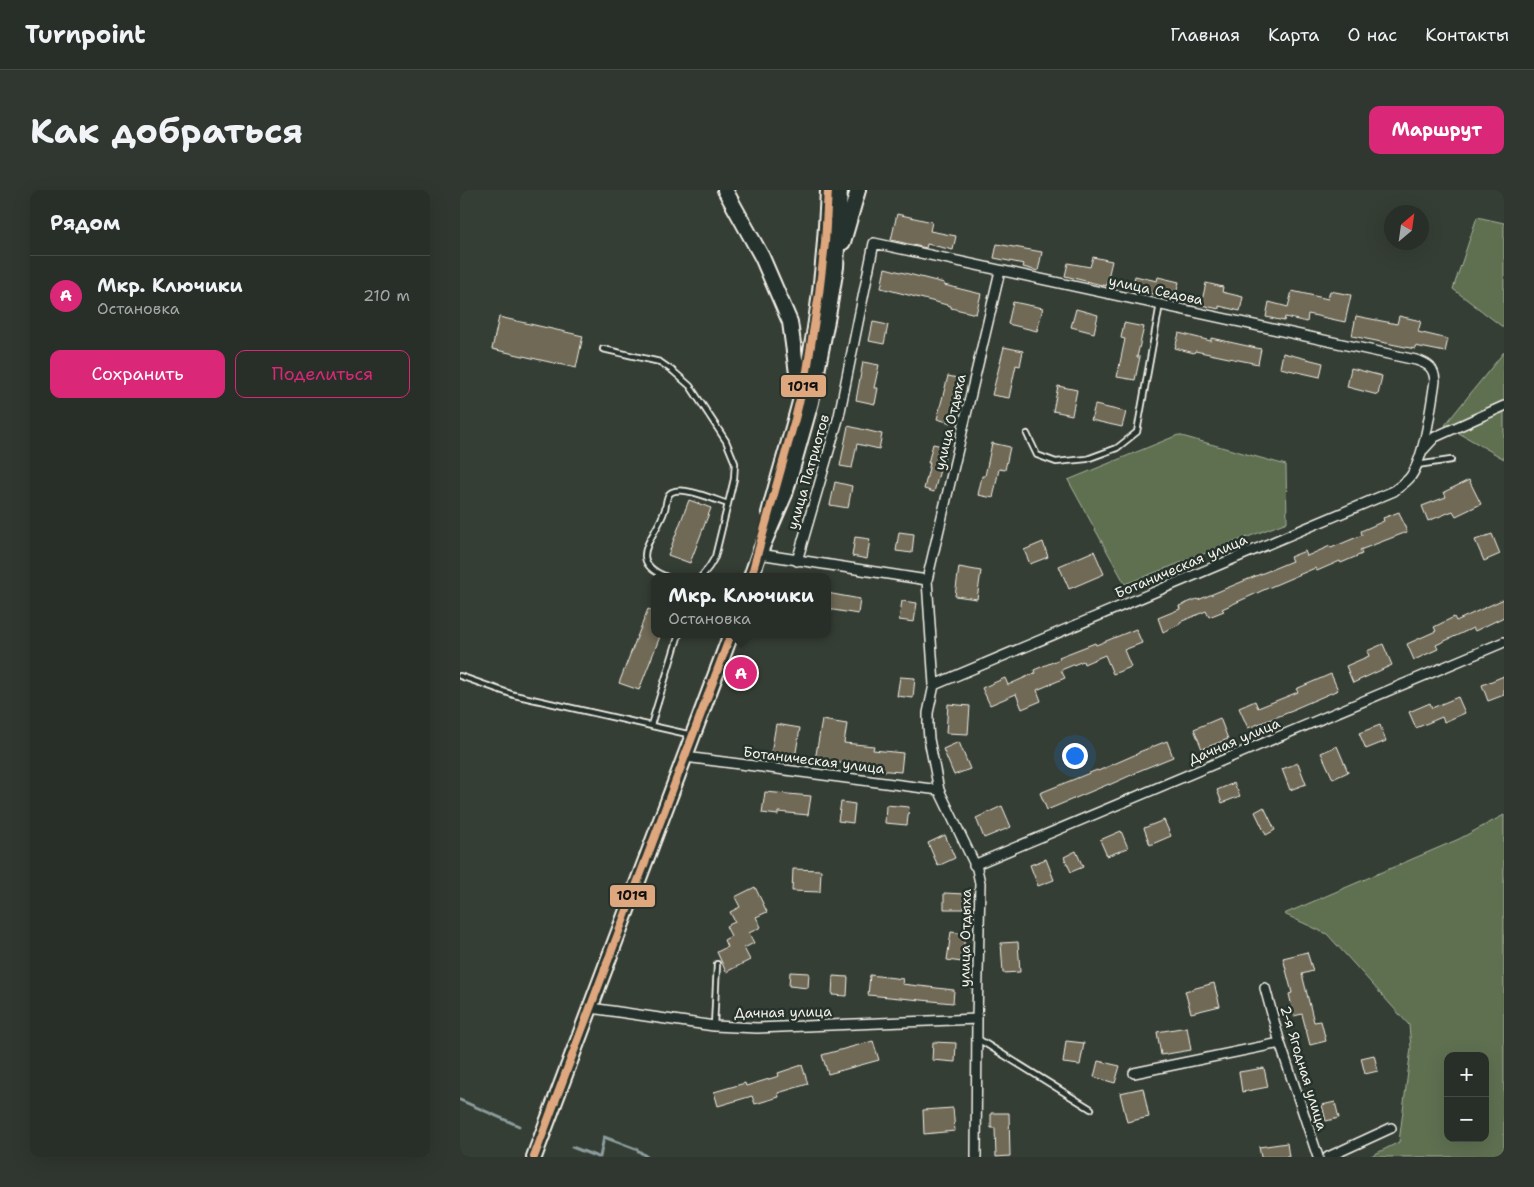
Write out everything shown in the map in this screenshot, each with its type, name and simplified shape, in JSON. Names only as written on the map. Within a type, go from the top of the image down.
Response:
[{"type":"main road","points":[[725,190],[762,257],[790,322],[801,398]]},
{"type":"main road","points":[[759,554],[801,398],[814,337],[826,249],[828,190]]},
{"type":"main road","points":[[752,573],[785,494],[811,402],[836,267],[840,190]]},
{"type":"main road","points":[[836,267],[858,190]]},
{"type":"main road","points":[[534,1157],[729,638]]},
{"type":"street","name":"улица Седова","points":[[874,243],[1426,363],[1432,367],[1435,381],[1422,452]]},
{"type":"street","name":"улица Патриотов","points":[[797,561],[839,416],[874,243]]},
{"type":"street","name":"улица Отдыха","points":[[976,1157],[980,883],[977,869],[939,790],[928,726],[928,713],[934,685],[927,580],[1000,271]]},
{"type":"street","points":[[1422,452],[1435,437],[1504,406]]},
{"type":"street","name":"Ботаническая улица","points":[[934,685],[1394,491],[1409,478],[1422,452]]},
{"type":"street","points":[[759,554],[927,580]]},
{"type":"street","name":"Дачная улица","points":[[974,865],[1504,642]]},
{"type":"street","name":"Ботаническая улица","points":[[685,756],[939,790]]},
{"type":"street","name":"2-я Ягодная улица","points":[[1265,988],[1280,1043],[1318,1157]]},
{"type":"street","name":"Дачная улица","points":[[591,1008],[714,1026],[757,1028],[977,1018]]},
{"type":"street","points":[[1134,1074],[1280,1043]]},
{"type":"street","points":[[1328,1157],[1391,1128]]},
{"type":"lane","points":[[1026,434],[1037,455],[1056,462],[1087,459],[1117,448],[1137,432],[1160,304]]},
{"type":"lane","points":[[603,349],[660,362],[673,371],[690,386],[726,441],[735,463],[734,479],[720,542],[715,557],[705,573]]},
{"type":"lane","points":[[1416,466],[1451,460]]},
{"type":"lane","points":[[660,573],[649,566],[645,557],[649,538],[664,513],[668,495],[680,490],[728,504]]},
{"type":"lane","points":[[651,725],[678,638]]},
{"type":"lane","points":[[460,676],[514,695],[693,735]]},
{"type":"lane","points":[[714,1026],[717,964]]},
{"type":"lane","points":[[977,1038],[1091,1110]]},
{"type":"green space","points":[[1477,217],[1504,223],[1504,328],[1453,289]]},
{"type":"green space","points":[[1504,352],[1504,459],[1445,425]]},
{"type":"green space","points":[[1178,435],[1286,465],[1287,522],[1125,584],[1068,480]]},
{"type":"green space","points":[[1504,815],[1504,1157],[1369,1157],[1399,1142],[1411,1048],[1409,1025],[1327,934],[1284,914],[1459,839]]},
{"type":"building","points":[[897,214],[932,222],[930,231],[956,236],[953,250],[927,244],[926,248],[891,240]]},
{"type":"building","points":[[997,244],[1042,252],[1038,271],[1023,267],[1024,264],[994,258]]},
{"type":"building","points":[[1093,257],[1112,261],[1106,286],[1065,276],[1068,263],[1090,267]]},
{"type":"building","points":[[885,268],[981,294],[976,314],[881,288]]},
{"type":"building","points":[[1135,276],[1157,281],[1158,277],[1179,282],[1175,298],[1132,290]]},
{"type":"building","points":[[1206,283],[1223,287],[1222,292],[1243,297],[1240,311],[1219,306],[1219,309],[1201,305]]},
{"type":"building","points":[[1292,291],[1328,299],[1330,291],[1351,295],[1345,322],[1308,314],[1307,322],[1285,317],[1284,321],[1266,317],[1269,302],[1288,307]]},
{"type":"building","points":[[1013,302],[1043,308],[1037,331],[1008,324]]},
{"type":"building","points":[[1076,309],[1098,315],[1094,333],[1071,327]]},
{"type":"building","points":[[1356,316],[1397,324],[1399,316],[1421,321],[1418,332],[1448,339],[1445,352],[1415,346],[1415,349],[1352,336]]},
{"type":"building","points":[[499,317],[583,336],[576,368],[492,349]]},
{"type":"building","points":[[873,322],[888,325],[884,344],[869,341]]},
{"type":"building","points":[[1124,323],[1144,327],[1137,357],[1140,357],[1135,380],[1117,377],[1125,339],[1121,338]]},
{"type":"building","points":[[1179,333],[1211,341],[1211,338],[1261,349],[1258,364],[1175,348]]},
{"type":"building","points":[[1004,347],[1023,351],[1020,366],[1016,365],[1009,398],[992,395]]},
{"type":"building","points":[[1283,353],[1323,363],[1320,377],[1280,368]]},
{"type":"building","points":[[863,362],[879,365],[874,388],[878,388],[875,404],[856,400]]},
{"type":"building","points":[[1351,368],[1382,376],[1378,395],[1347,387]]},
{"type":"building","points":[[948,376],[962,379],[951,423],[937,419]]},
{"type":"building","points":[[1058,386],[1077,390],[1072,415],[1053,411]]},
{"type":"building","points":[[1095,405],[1126,412],[1122,427],[1091,420]]},
{"type":"building","points":[[848,426],[882,434],[879,449],[857,444],[852,468],[840,466]]},
{"type":"building","points":[[992,443],[1010,447],[1005,470],[999,469],[993,498],[978,495],[982,476],[985,476]]},
{"type":"building","points":[[933,444],[947,447],[934,492],[924,489]]},
{"type":"building","points":[[1469,480],[1481,504],[1456,516],[1453,511],[1428,521],[1422,506],[1446,497],[1444,492]]},
{"type":"building","points":[[835,482],[852,486],[848,508],[830,505]]},
{"type":"building","points":[[689,500],[711,508],[690,563],[668,555]]},
{"type":"building","points":[[1399,512],[1407,532],[1360,550],[1362,554],[1341,563],[1340,561],[1317,571],[1315,568],[1268,588],[1222,609],[1224,611],[1209,617],[1206,611],[1180,622],[1180,624],[1163,632],[1158,618],[1180,609],[1179,606],[1292,561],[1290,557],[1305,551],[1307,556],[1362,535],[1361,531],[1384,521],[1383,518]]},
{"type":"building","points":[[899,532],[914,534],[912,553],[896,551]]},
{"type":"building","points":[[1492,534],[1500,554],[1484,561],[1475,540]]},
{"type":"building","points":[[855,537],[870,539],[867,559],[852,556]]},
{"type":"building","points":[[1043,542],[1048,557],[1030,564],[1024,550]]},
{"type":"building","points":[[1094,551],[1104,574],[1069,589],[1059,566]]},
{"type":"building","points":[[959,567],[981,571],[977,599],[955,596]]},
{"type":"building","points":[[831,594],[860,599],[858,614],[831,610]]},
{"type":"building","points":[[1504,599],[1504,617],[1475,631],[1473,628],[1436,645],[1438,649],[1414,660],[1407,644],[1436,631],[1434,627],[1454,617],[1456,621]]},
{"type":"building","points":[[902,601],[917,603],[914,622],[899,620]]},
{"type":"building","points":[[648,609],[651,610],[651,638],[659,638],[639,690],[619,683]]},
{"type":"building","points":[[1136,629],[1142,643],[1124,650],[1131,667],[1113,674],[1105,655],[1084,664],[1083,661],[1061,670],[1065,678],[1037,690],[1041,701],[1022,709],[1016,694],[990,705],[982,688],[1005,678],[1008,685],[1035,673],[1034,670],[1060,659],[1059,657]]},
{"type":"building","points":[[1383,644],[1392,665],[1353,683],[1346,666],[1369,656],[1367,651]]},
{"type":"building","points":[[1331,674],[1338,690],[1295,710],[1248,728],[1239,708],[1255,701],[1258,708],[1298,692],[1296,689]]},
{"type":"building","points":[[1504,676],[1504,695],[1488,701],[1482,685]]},
{"type":"building","points":[[900,677],[915,678],[913,698],[897,696]]},
{"type":"building","points":[[1458,697],[1465,713],[1444,722],[1442,717],[1416,728],[1409,712],[1430,703],[1432,708]]},
{"type":"building","points":[[948,704],[970,706],[968,734],[946,733]]},
{"type":"building","points":[[1220,718],[1228,739],[1202,749],[1194,729]]},
{"type":"building","points":[[822,720],[847,724],[844,743],[874,746],[873,750],[903,753],[901,772],[815,760]]},
{"type":"building","points":[[776,724],[800,728],[795,758],[771,754]]},
{"type":"building","points":[[1380,725],[1386,741],[1366,749],[1359,733]]},
{"type":"building","points":[[1167,741],[1173,757],[1047,810],[1040,793],[1098,771]]},
{"type":"building","points":[[959,742],[970,769],[954,775],[943,749]]},
{"type":"building","points":[[1337,746],[1348,772],[1333,779],[1321,753]]},
{"type":"building","points":[[1298,763],[1306,784],[1290,790],[1282,769]]},
{"type":"building","points":[[1234,783],[1240,796],[1222,803],[1217,790]]},
{"type":"building","points":[[765,792],[811,796],[808,815],[778,812],[778,815],[762,813]]},
{"type":"building","points":[[841,802],[855,804],[853,823],[838,821]]},
{"type":"building","points":[[886,805],[909,807],[907,825],[885,823]]},
{"type":"building","points":[[1002,806],[1011,827],[984,838],[976,818]]},
{"type":"building","points":[[1264,807],[1275,830],[1266,835],[1255,812]]},
{"type":"building","points":[[1164,820],[1171,836],[1150,845],[1144,828]]},
{"type":"building","points":[[1121,831],[1128,848],[1107,856],[1100,840]]},
{"type":"building","points":[[945,835],[955,858],[938,866],[928,843]]},
{"type":"building","points":[[1076,851],[1083,867],[1071,872],[1064,857]]},
{"type":"building","points":[[1046,859],[1054,880],[1038,886],[1030,865]]},
{"type":"building","points":[[793,869],[821,870],[820,892],[792,891]]},
{"type":"building","points":[[755,887],[767,912],[756,917],[761,927],[749,933],[754,943],[744,948],[750,960],[726,972],[717,952],[727,947],[724,940],[731,936],[726,926],[735,922],[730,912],[740,907],[735,897]]},
{"type":"building","points":[[944,893],[965,894],[964,909],[944,909]]},
{"type":"building","points":[[951,932],[965,934],[962,962],[947,960]]},
{"type":"building","points":[[1018,942],[1020,972],[1003,973],[1001,943]]},
{"type":"building","points":[[1307,952],[1313,971],[1302,974],[1314,1022],[1321,1021],[1326,1041],[1310,1045],[1302,1014],[1294,1016],[1289,994],[1292,993],[1283,958]]},
{"type":"building","points":[[790,972],[809,973],[808,988],[789,986]]},
{"type":"building","points":[[870,975],[903,979],[902,984],[954,990],[953,1003],[868,995]]},
{"type":"building","points":[[833,976],[848,977],[847,996],[832,995]]},
{"type":"building","points":[[1214,983],[1220,1006],[1191,1013],[1185,991]]},
{"type":"building","points":[[1187,1027],[1191,1050],[1161,1055],[1157,1032]]},
{"type":"building","points":[[873,1041],[879,1060],[828,1074],[822,1055]]},
{"type":"building","points":[[1066,1041],[1084,1043],[1080,1065],[1063,1063]]},
{"type":"building","points":[[933,1042],[956,1043],[955,1062],[932,1060]]},
{"type":"building","points":[[1374,1055],[1378,1071],[1365,1074],[1361,1058]]},
{"type":"building","points":[[1098,1061],[1120,1066],[1115,1083],[1094,1077]]},
{"type":"building","points":[[802,1065],[808,1084],[778,1093],[779,1097],[755,1104],[752,1096],[718,1106],[714,1092],[745,1083],[746,1086],[779,1076],[778,1073]]},
{"type":"building","points":[[1264,1068],[1268,1087],[1242,1092],[1239,1072]]},
{"type":"building","points":[[1143,1088],[1149,1117],[1127,1122],[1120,1093]]},
{"type":"building","points":[[1335,1102],[1339,1118],[1326,1121],[1322,1105]]},
{"type":"building","points":[[953,1108],[955,1131],[924,1134],[923,1110]]},
{"type":"building","points":[[991,1113],[1009,1113],[1010,1156],[996,1157],[995,1128],[991,1128]]},
{"type":"building","points":[[1287,1143],[1289,1157],[1261,1157],[1259,1147]]},
{"type":"waterway","points":[[460,1100],[519,1126]]},
{"type":"waterway","points":[[600,1157],[604,1137],[636,1149],[647,1157]]},
{"type":"waterway","points":[[572,1147],[598,1157]]},
{"type":"transit line","name":"1019","points":[[752,573],[807,371],[825,243],[828,190]]},
{"type":"transit line","name":"1019","points":[[534,1157],[729,638]]},
{"type":"place","name":"Мкр. Ключики","points":[[741,673]]}]
